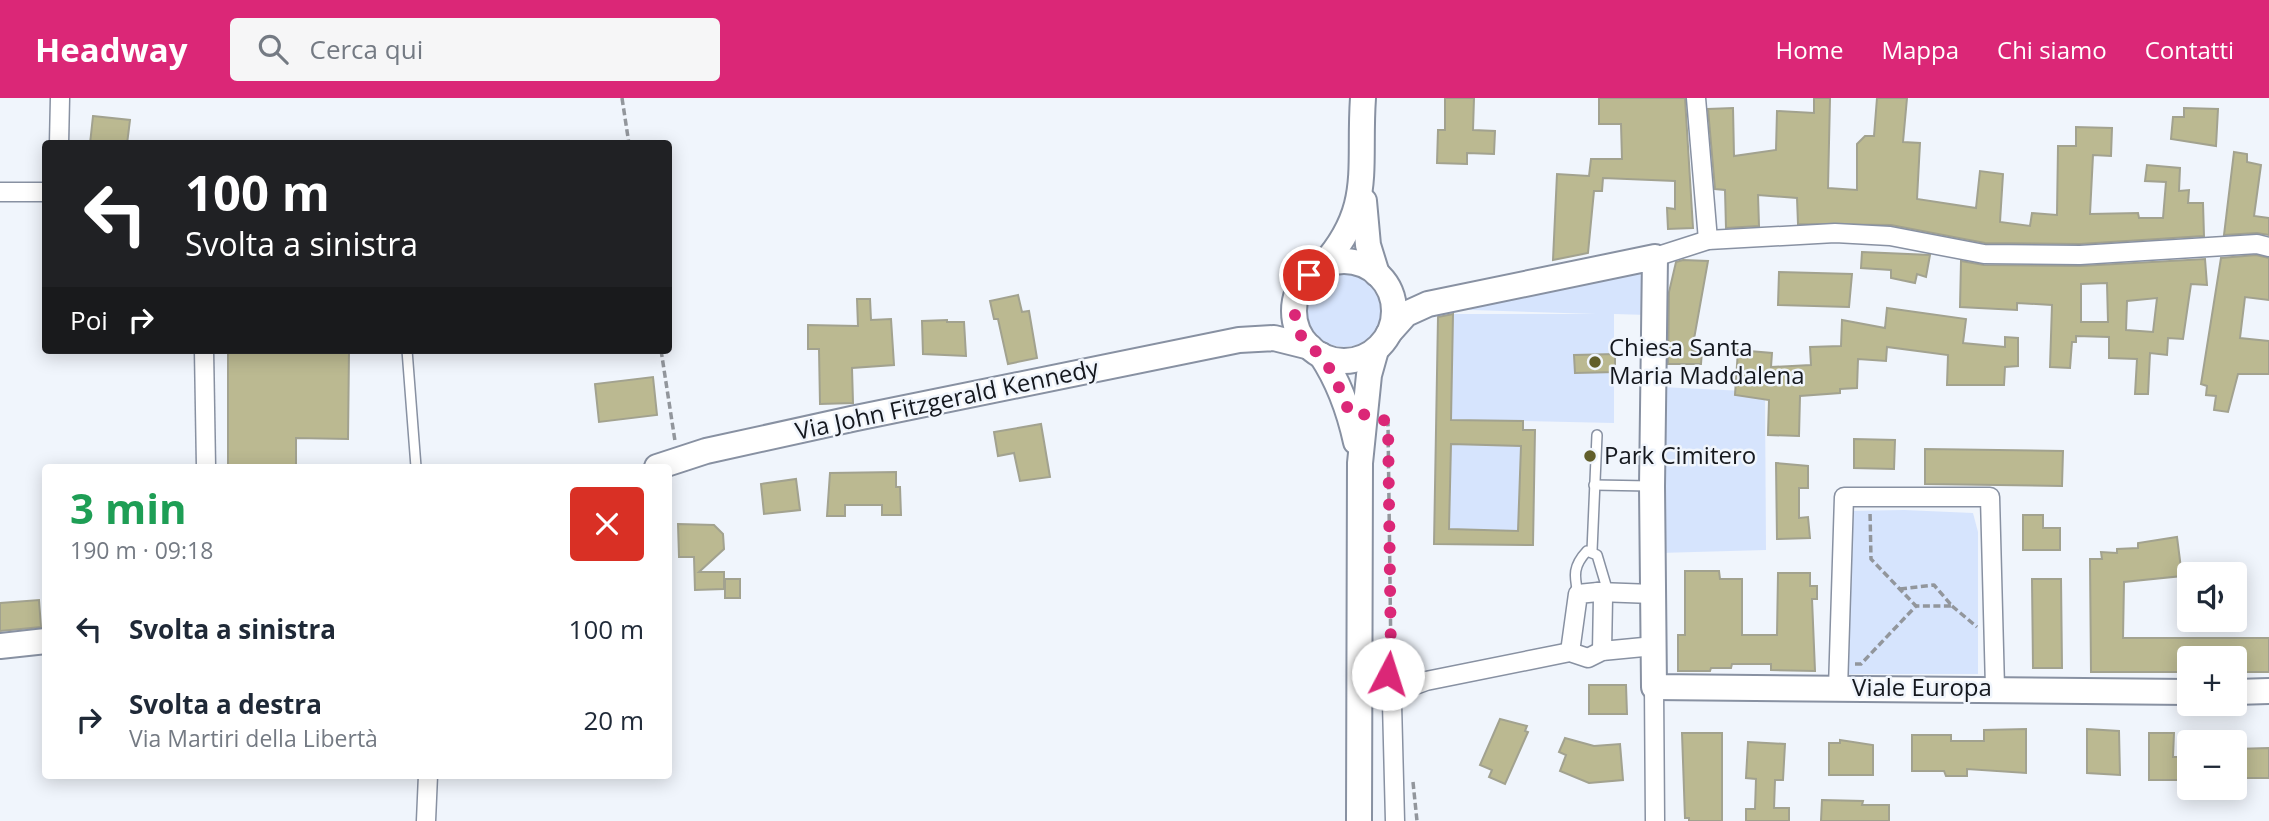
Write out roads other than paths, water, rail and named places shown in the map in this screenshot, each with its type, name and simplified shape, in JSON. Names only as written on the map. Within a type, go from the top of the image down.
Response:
[{"type":"main road","points":[[1359,821],[1360,463],[1369,374],[1394,316],[1393,298],[1381,278],[1368,245],[1363,186],[1363,98]]},
{"type":"main road","points":[[1360,463],[1350,414],[1334,375],[1297,327],[1295,303],[1300,288],[1340,246],[1351,227],[1363,186]]},
{"type":"main road","points":[[1316,351],[1349,360],[1383,342],[1400,319],[1417,308],[1462,296],[1655,257],[1652,486],[1654,687]]},
{"type":"main road","points":[[1322,266],[1340,261],[1354,262],[1381,278],[1416,291],[1462,296]]},
{"type":"main road","name":"Via John Fitzgerald Kennedy","points":[[1239,341],[1295,303]]},
{"type":"main road","name":"Via John Fitzgerald Kennedy","points":[[667,464],[706,452],[856,418],[1239,341],[1274,338],[1316,351]]},
{"type":"main road","points":[[0,646],[42,641]]},
{"type":"main road","name":"Viale Europa","points":[[1654,687],[1838,677],[1995,688],[2177,692]]},
{"type":"main road","points":[[2247,691],[2269,691]]},
{"type":"street","points":[[60,98],[60,140]]},
{"type":"street","points":[[1696,98],[1708,240]]},
{"type":"street","points":[[0,192],[42,192]]},
{"type":"street","points":[[1655,257],[1708,240],[1835,233],[1890,236],[1998,254],[2080,255],[2256,244],[2269,247]]},
{"type":"street","points":[[204,354],[206,464]]},
{"type":"street","points":[[1838,677],[1844,497],[1990,497],[1995,688]]},
{"type":"street","points":[[1602,651],[1603,592]]},
{"type":"street","points":[[1570,652],[1577,594],[1653,594]]},
{"type":"street","points":[[1395,821],[1392,703],[1399,691],[1426,681],[1570,652],[1588,658],[1602,651],[1654,646]]},
{"type":"street","points":[[1654,687],[1655,821]]},
{"type":"street","points":[[426,821],[428,779]]},
{"type":"lane","points":[[407,354],[416,464]]},
{"type":"lane","points":[[1597,435],[1592,551],[1601,564],[1603,592]]},
{"type":"lane","points":[[1594,485],[1652,486]]},
{"type":"lane","points":[[1577,594],[1573,573],[1577,562],[1587,551],[1592,551]]},
{"type":"place","name":"Chiesa Santa Maria Maddalena","points":[[1595,362]]},
{"type":"place","name":"Park Cimitero","points":[[1590,456]]}]
